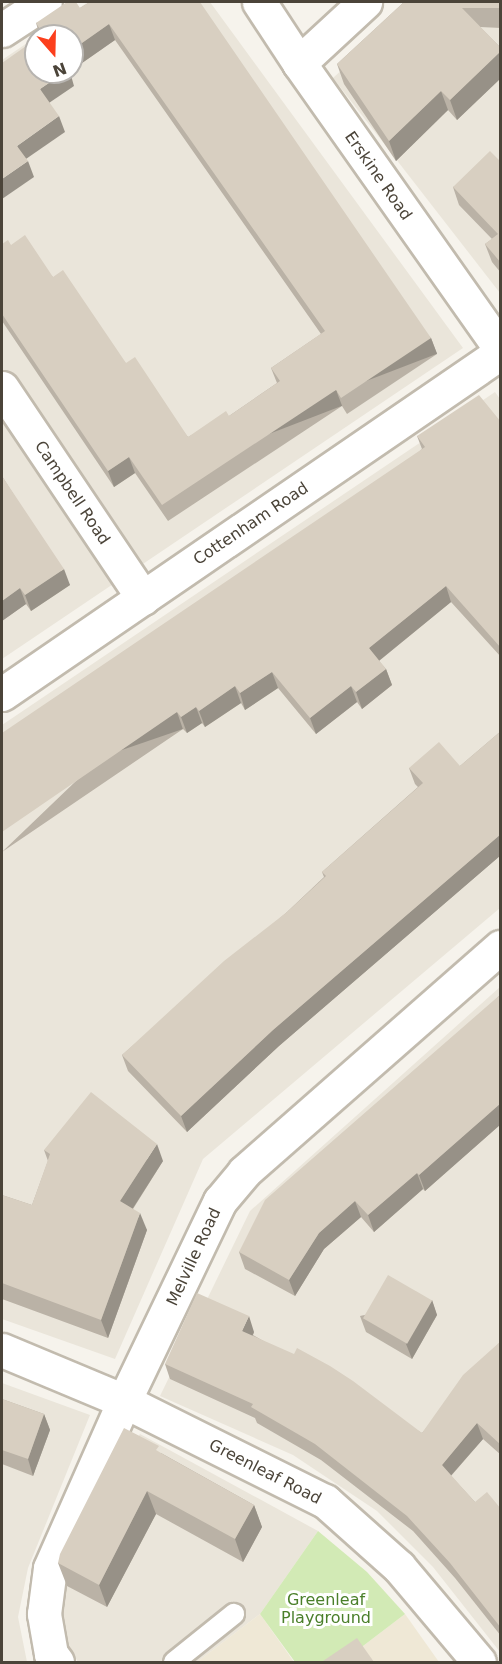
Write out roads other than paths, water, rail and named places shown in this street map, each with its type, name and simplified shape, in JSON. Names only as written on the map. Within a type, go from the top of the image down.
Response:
[{"type":"street","points":[[2,30],[45,2]]},
{"type":"street","name":"Erskine Road","points":[[258,2],[501,348]]},
{"type":"street","points":[[299,63],[365,2]]},
{"type":"street","name":"Cottenham Road","points":[[2,694],[501,353]]},
{"type":"street","name":"Campbell Road","points":[[2,388],[143,598]]},
{"type":"street","name":"Melville Road","points":[[57,1662],[51,1654],[44,1614],[50,1568],[124,1401],[220,1201],[244,1172],[501,947]]},
{"type":"street","name":"Greenleaf Road","points":[[2,1350],[124,1401],[325,1501],[399,1567],[479,1662]]},
{"type":"lane","points":[[174,1662],[234,1614]]},
{"type":"park label","name":"Greenleaf Playground","points":[[326,1609]]}]
